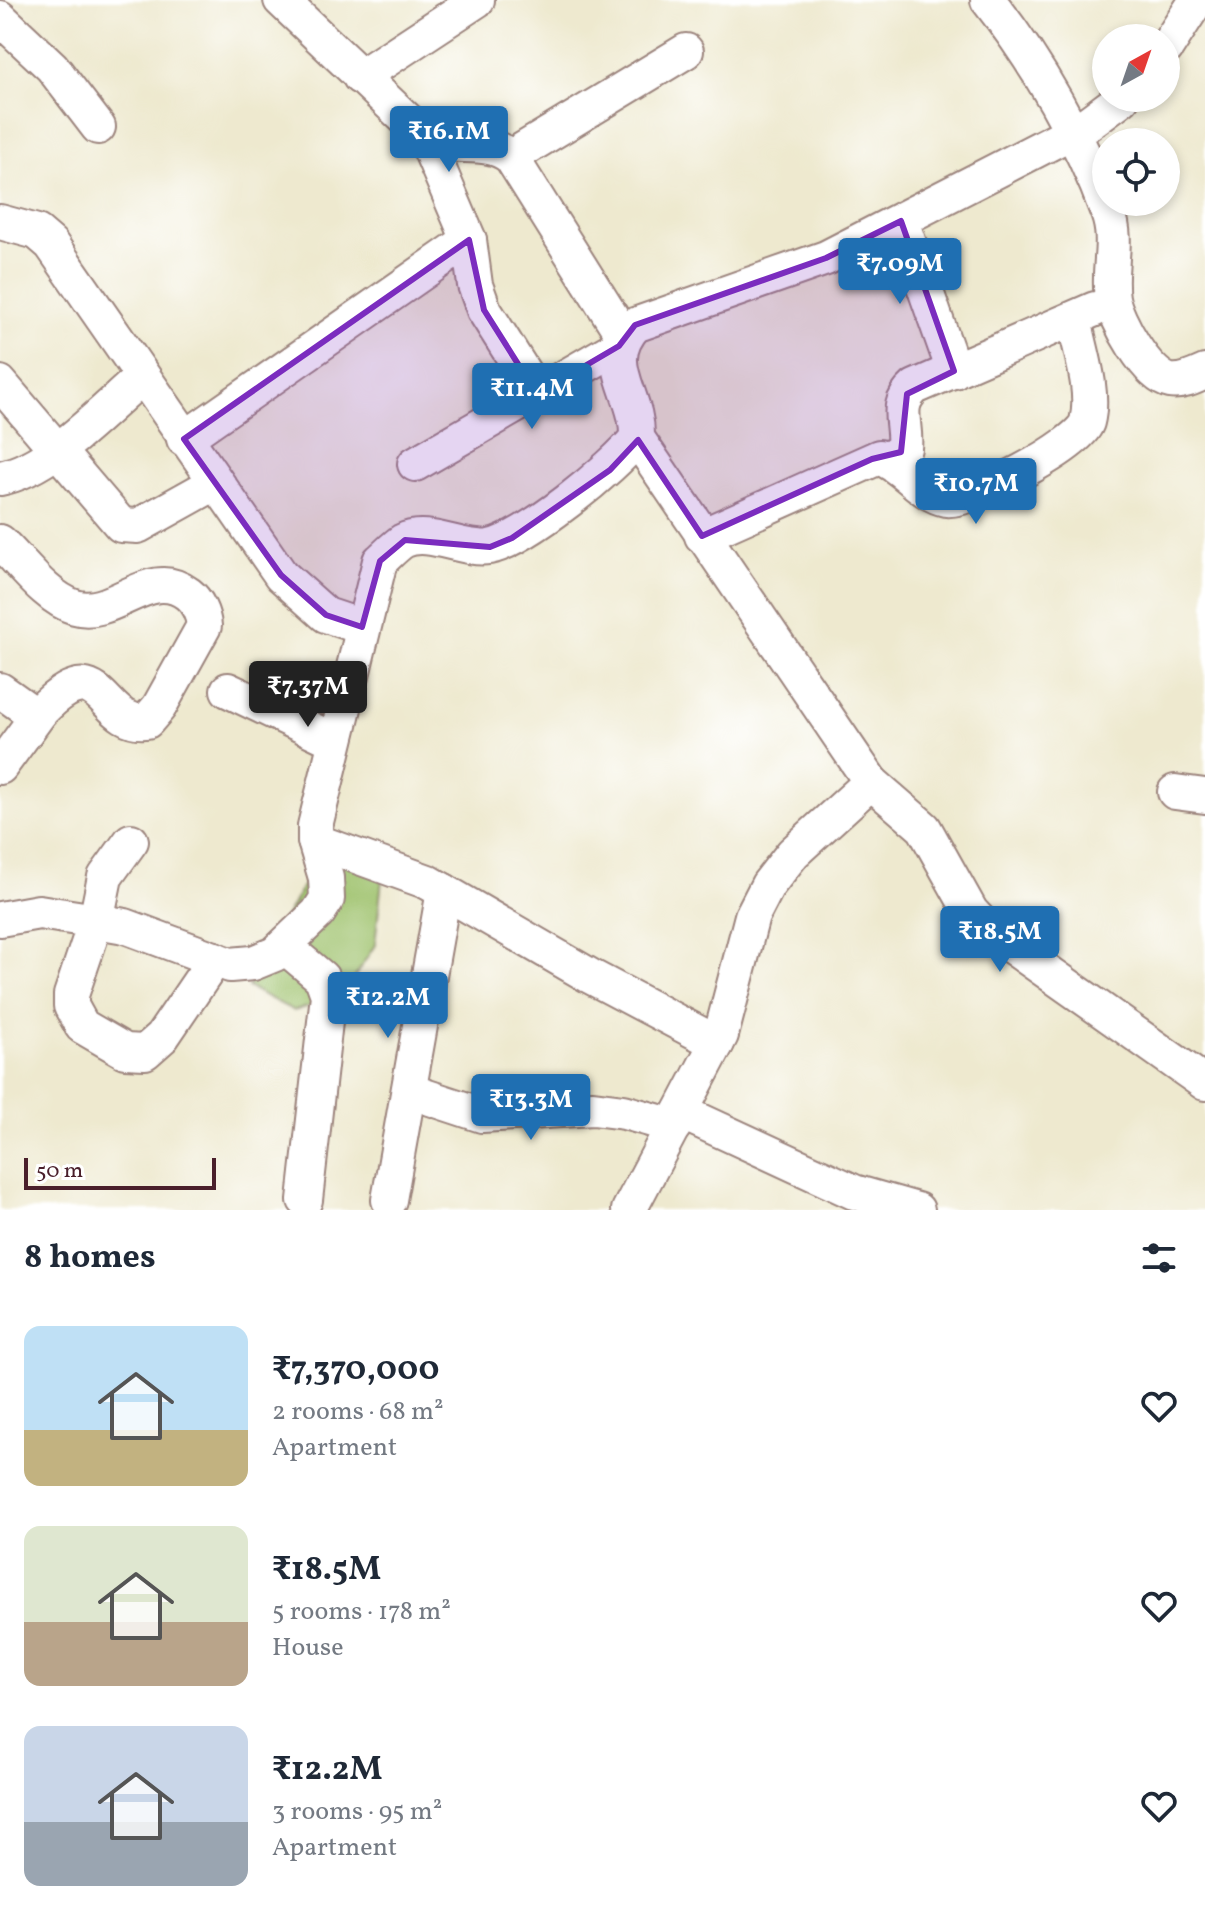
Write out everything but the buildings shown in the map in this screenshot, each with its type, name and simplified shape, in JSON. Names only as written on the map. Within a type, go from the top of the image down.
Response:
[{"type":"street","points":[[19,0],[0,16],[52,67],[98,127]]},
{"type":"street","points":[[281,0],[425,137],[438,145],[488,145],[511,157],[622,341],[617,360],[638,419],[637,438],[871,782],[924,828],[971,912],[987,929],[1205,1083]]},
{"type":"street","points":[[988,0],[1072,132],[1109,215],[1114,237],[1112,300],[1117,316],[1148,366],[1160,378],[1173,382],[1205,372]]},
{"type":"street","points":[[1180,26],[1197,0]]},
{"type":"street","points":[[360,77],[474,1]]},
{"type":"street","points":[[511,157],[686,51]]},
{"type":"street","points":[[415,464],[622,341],[635,325],[826,258],[1072,132],[1101,112]]},
{"type":"street","points":[[425,137],[469,240],[475,285],[484,310],[537,394]]},
{"type":"street","points":[[901,221],[954,371]]},
{"type":"street","points":[[0,222],[37,232],[51,244],[260,550],[303,597],[326,615],[362,627]]},
{"type":"street","points":[[184,439],[469,240]]},
{"type":"street","points":[[888,460],[904,448],[906,432],[900,415],[907,394],[1112,300]]},
{"type":"street","points":[[702,536],[872,459],[888,460],[935,496],[963,500],[1075,441],[1087,425],[1089,400],[1074,319]]},
{"type":"street","points":[[0,478],[20,474],[57,448],[142,377]]},
{"type":"street","points":[[0,383],[121,525],[138,526],[215,483]]},
{"type":"street","points":[[4,926],[39,912],[125,926],[215,959],[244,966],[275,954],[318,913],[327,899],[326,878],[315,841],[335,741],[380,561],[405,540],[433,538],[469,547],[490,547],[512,538],[610,470],[637,438]]},
{"type":"street","points":[[0,542],[56,597],[79,609],[91,608],[158,584],[170,584],[194,599],[204,617],[201,635],[147,721],[129,717],[87,687],[75,684],[58,693],[41,711],[0,767]]},
{"type":"street","points":[[0,690],[31,712],[41,711]]},
{"type":"street","points":[[228,690],[335,741]]},
{"type":"street","points":[[629,1210],[717,1043],[752,916],[768,885],[793,853],[871,782]]},
{"type":"street","points":[[131,841],[105,877],[96,921],[71,995],[71,1006],[82,1026],[125,1051],[136,1053],[155,1046],[215,959]]},
{"type":"street","points":[[315,841],[444,891],[590,976],[717,1043]]},
{"type":"street","points":[[389,1200],[444,891]]},
{"type":"street","points":[[284,946],[322,978],[328,995],[305,1200]]},
{"type":"street","points":[[409,1091],[482,1115],[593,1108],[678,1119],[854,1192],[917,1210]]},
{"type":"highlighted area","points":[[901,221],[954,371],[907,394],[901,452],[872,459],[702,536],[638,440],[610,470],[512,538],[490,547],[405,540],[380,561],[362,627],[326,615],[281,575],[184,439],[469,240],[484,310],[537,394],[619,346],[635,325],[826,258]]},
{"type":"green space","points":[[320,853],[382,879],[375,945],[342,997],[294,1011],[248,987]]}]
